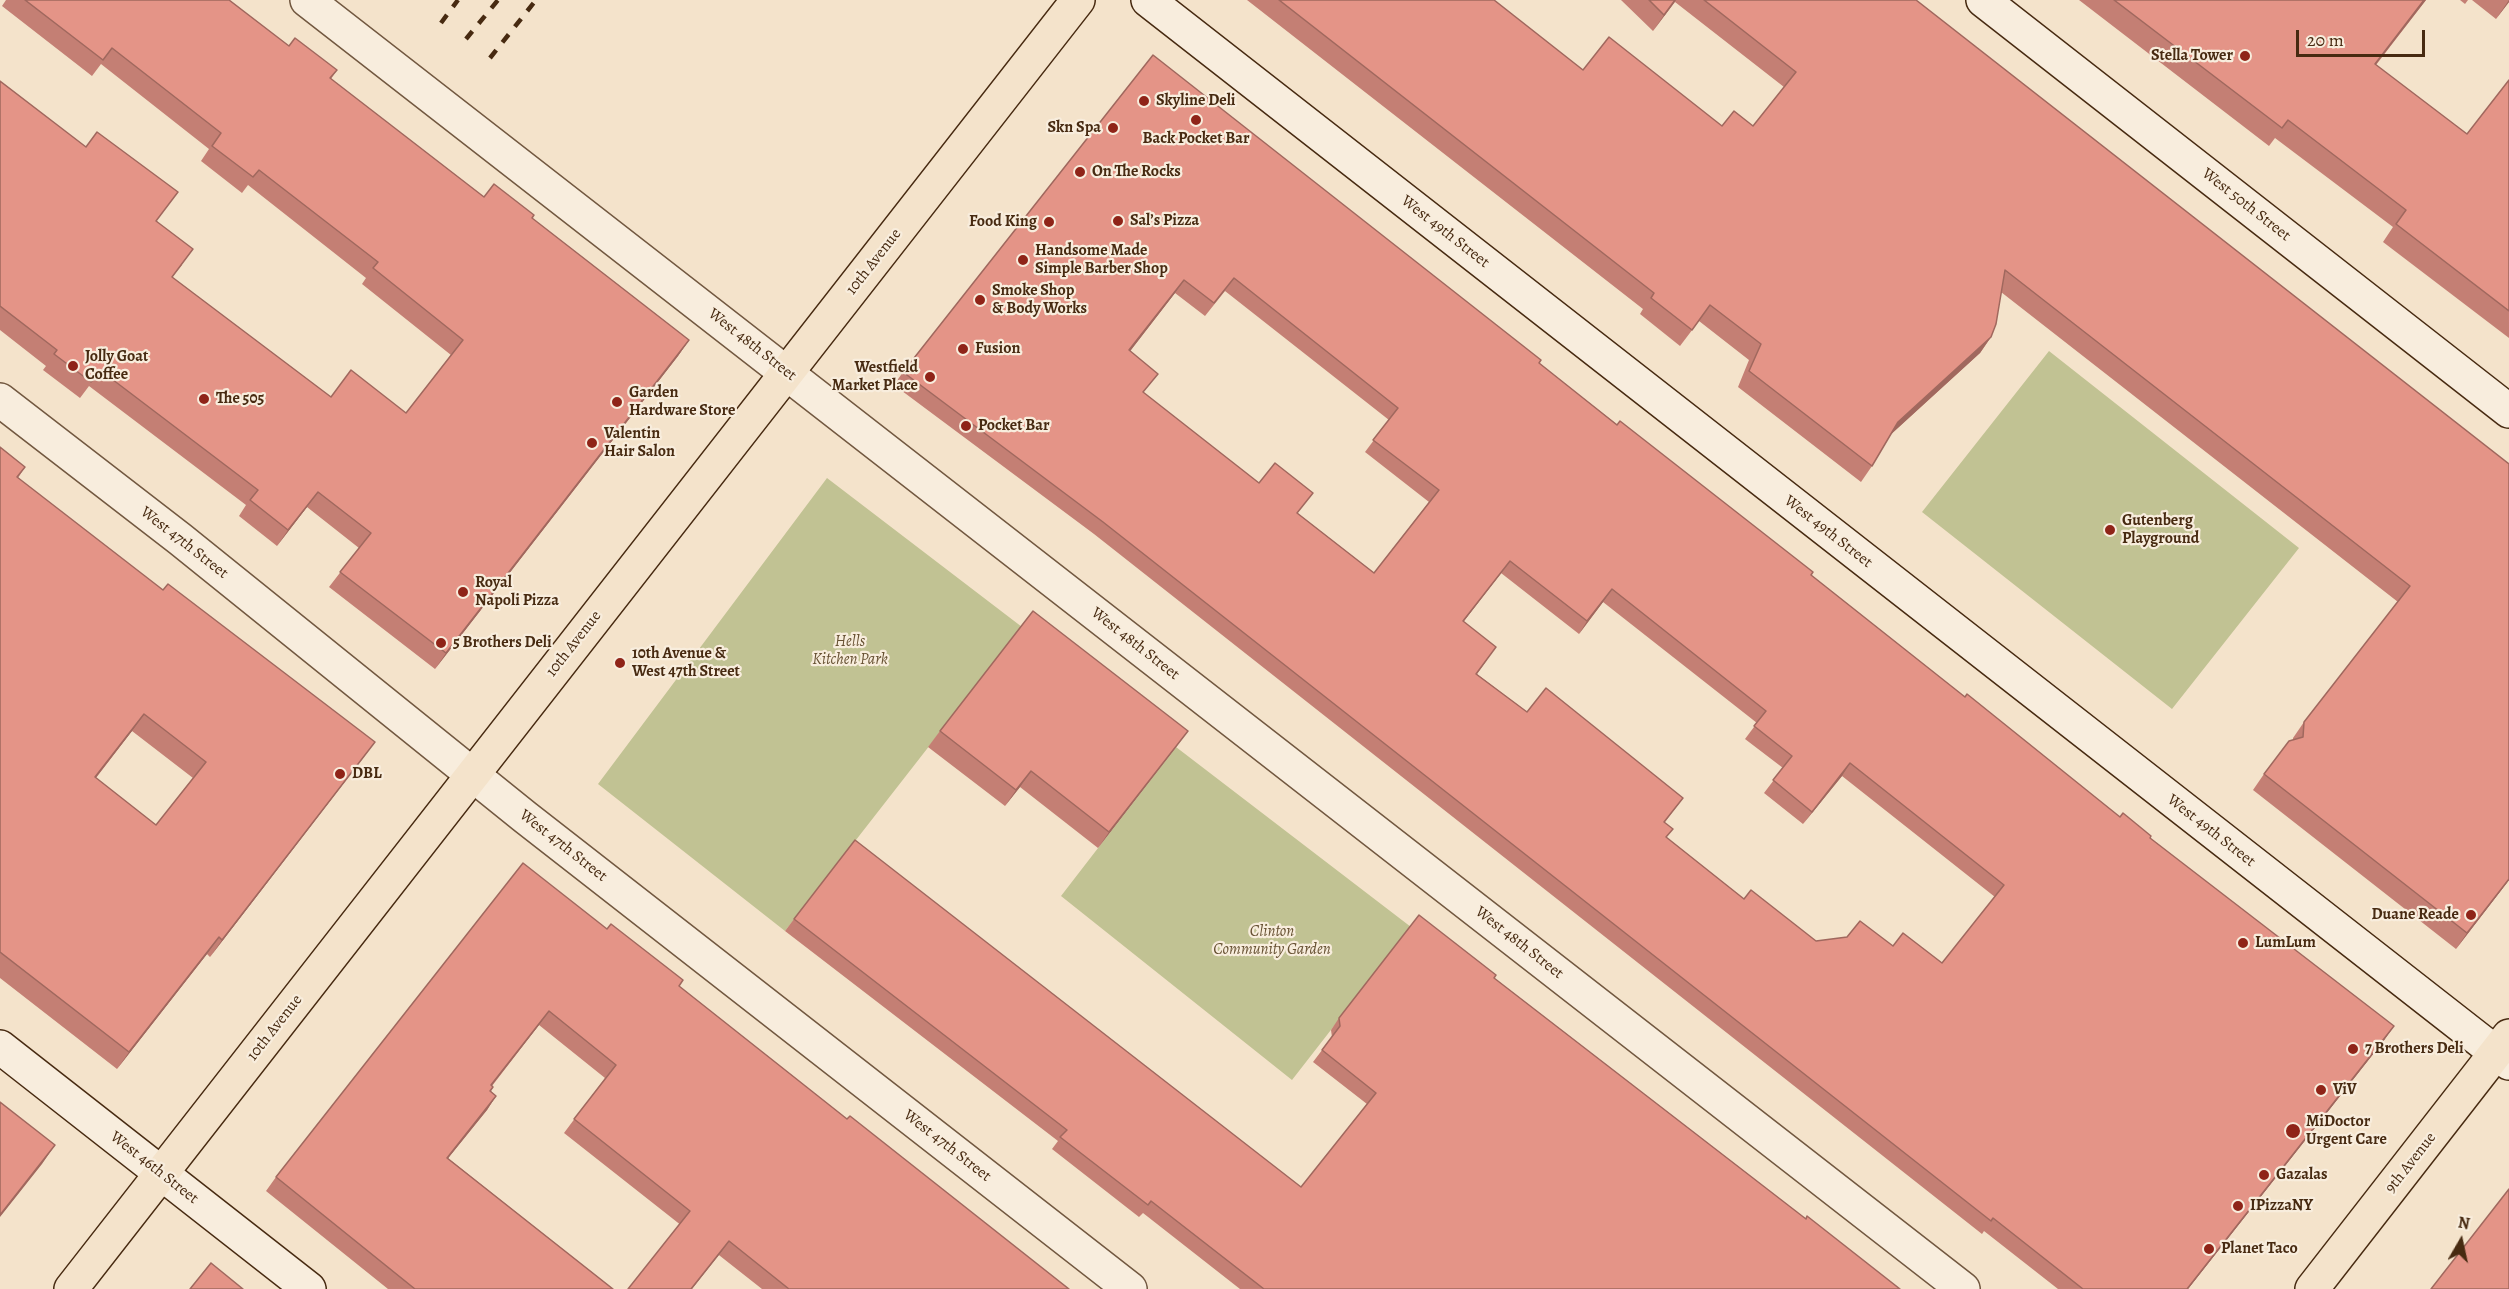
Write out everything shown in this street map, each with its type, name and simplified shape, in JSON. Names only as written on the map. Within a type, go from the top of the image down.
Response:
[{"type":"main road","name":"10th Avenue","points":[[71,1289],[1078,0]]},
{"type":"main road","name":"9th Avenue","points":[[2312,1289],[2505,1051]]},
{"type":"street","name":"West 48th Street","points":[[307,0],[1963,1289]]},
{"type":"street","name":"West 49th Street","points":[[1148,0],[2505,1051]]},
{"type":"street","name":"West 50th Street","points":[[1983,0],[2509,411]]},
{"type":"street","name":"West 47th Street","points":[[0,400],[180,539],[472,775],[1130,1289]]},
{"type":"street","name":"West 46th Street","points":[[0,1047],[309,1289]]},
{"type":"green space","name":"Gutenberg Playground","points":[[2049,351],[2299,548],[2172,709],[1922,512]]},
{"type":"green space","name":"Hells Kitchen Park","points":[[827,478],[1022,627],[785,931],[598,784]]},
{"type":"green space","name":"Clinton Community Garden","points":[[1176,747],[1411,927],[1292,1080],[1061,896]]},
{"type":"building","points":[[25,0],[229,0],[289,46],[295,38],[337,70],[330,78],[484,197],[494,184],[534,215],[532,218],[689,340],[446,653],[340,572],[371,533],[318,492],[288,530],[250,500],[258,490],[100,370],[91,382],[54,354],[57,350],[0,306],[0,81],[86,147],[97,132],[178,192],[156,221],[193,249],[172,277],[331,397],[351,370],[406,413],[463,340],[373,268],[378,262],[259,170],[253,177],[212,146],[221,133],[112,48],[103,60]]},
{"type":"building","points":[[1279,0],[1494,0],[1583,70],[1609,37],[1722,126],[1734,111],[1753,126],[1796,72],[1704,0],[1916,0],[2509,464],[2509,879],[2467,933],[2264,774],[2289,741],[2303,737],[2304,722],[2410,586],[2005,270],[1996,324],[1991,337],[1898,422],[1872,466],[1749,371],[1761,344],[1710,305],[1692,330],[1651,298],[1654,293]]},
{"type":"building","points":[[1649,0],[1675,0],[1664,15]]},
{"type":"building","points":[[2114,0],[2424,0],[2375,64],[2467,134],[2509,80],[2509,311],[2396,224],[2406,210],[2288,120],[2282,128]]},
{"type":"building","points":[[1153,55],[1541,360],[1539,363],[1617,425],[1620,421],[1813,572],[1811,575],[1965,697],[1967,694],[2120,817],[2123,813],[2151,836],[2150,838],[2394,1026],[2187,1289],[2083,1289],[1993,1218],[1991,1221],[1103,522],[903,372]],"holes":[[[1234,278],[1398,408],[1373,440],[1439,490],[1374,573],[1297,513],[1313,493],[1275,463],[1259,483],[1143,392],[1158,374],[1129,350],[1184,280],[1214,303]],[[1510,561],[1587,621],[1612,589],[1766,711],[1754,726],[1792,756],[1773,780],[1812,812],[1850,763],[2004,885],[1942,963],[1903,933],[1893,946],[1860,921],[1847,937],[1816,941],[1751,890],[1744,899],[1666,837],[1673,829],[1664,822],[1683,798],[1546,688],[1527,712],[1476,674],[1496,647],[1463,621]]]},
{"type":"building","points":[[0,447],[25,467],[17,477],[163,590],[168,584],[375,742],[222,940],[219,937],[129,1052],[0,952]],"holes":[[[144,714],[206,762],[156,825],[95,777]]]},
{"type":"building","points":[[1033,611],[1188,731],[1109,832],[1031,771],[1016,790],[940,731]]},
{"type":"building","points":[[855,840],[1301,1187],[1376,1093],[1322,1050],[1340,1026],[1339,1018],[1419,915],[1496,975],[1494,978],[1900,1289],[1264,1289],[1151,1201],[1148,1205],[1060,1137],[1067,1130],[794,919]]},
{"type":"building","points":[[523,863],[607,929],[611,924],[683,980],[679,986],[847,1119],[850,1116],[1069,1289],[789,1289],[729,1241],[691,1289],[628,1289],[690,1211],[574,1119],[616,1065],[549,1011],[491,1085],[493,1087],[490,1091],[496,1096],[447,1158],[613,1289],[415,1289],[276,1177]]},
{"type":"building","points":[[0,1102],[55,1145],[0,1215]]},
{"type":"building","points":[[2509,1189],[2509,1289],[2431,1289]]},
{"type":"building","points":[[211,1263],[243,1289],[190,1289]]},
{"type":"railway","points":[[441,23],[458,0]]},
{"type":"railway","points":[[466,39],[498,0]]},
{"type":"railway","points":[[490,58],[536,0]]},
{"type":"place","name":"Stella Tower","points":[[2245,56]]},
{"type":"place","name":"Skyline Deli","points":[[1144,101]]},
{"type":"place","name":"Back Pocket Bar","points":[[1196,120]]},
{"type":"place","name":"Skn Spa","points":[[1113,128]]},
{"type":"place","name":"On The Rocks","points":[[1080,172]]},
{"type":"place","name":"Sal’s Pizza","points":[[1118,221]]},
{"type":"place","name":"Food King","points":[[1049,222]]},
{"type":"place","name":"Handsome Made Simple Barber Shop","points":[[1023,260]]},
{"type":"place","name":"Smoke Shop & Body Works","points":[[980,300]]},
{"type":"place","name":"Fusion","points":[[963,349]]},
{"type":"place","name":"Jolly Goat Coffee","points":[[73,366]]},
{"type":"place","name":"Westfield Market Place","points":[[930,377]]},
{"type":"place","name":"The 505","points":[[204,399]]},
{"type":"place","name":"Garden Hardware Store","points":[[617,402]]},
{"type":"place","name":"Pocket Bar","points":[[966,426]]},
{"type":"place","name":"Valentin Hair Salon","points":[[592,443]]},
{"type":"place","name":"Gutenberg Playground","points":[[2110,530]]},
{"type":"place","name":"Royal Napoli Pizza","points":[[463,592]]},
{"type":"place","name":"5 Brothers Deli","points":[[441,643]]},
{"type":"place","name":"10th Avenue & West 47th Street","points":[[620,663]]},
{"type":"place","name":"DBL","points":[[340,774]]},
{"type":"place","name":"Duane Reade","points":[[2471,915]]},
{"type":"place","name":"LumLum","points":[[2243,943]]},
{"type":"place","name":"7 Brothers Deli","points":[[2353,1049]]},
{"type":"place","name":"ViV","points":[[2321,1090]]},
{"type":"place","name":"MiDoctor Urgent Care","points":[[2293,1131]]},
{"type":"place","name":"Gazalas","points":[[2264,1175]]},
{"type":"place","name":"IPizzaNY","points":[[2238,1206]]},
{"type":"place","name":"Planet Taco","points":[[2209,1249]]}]
